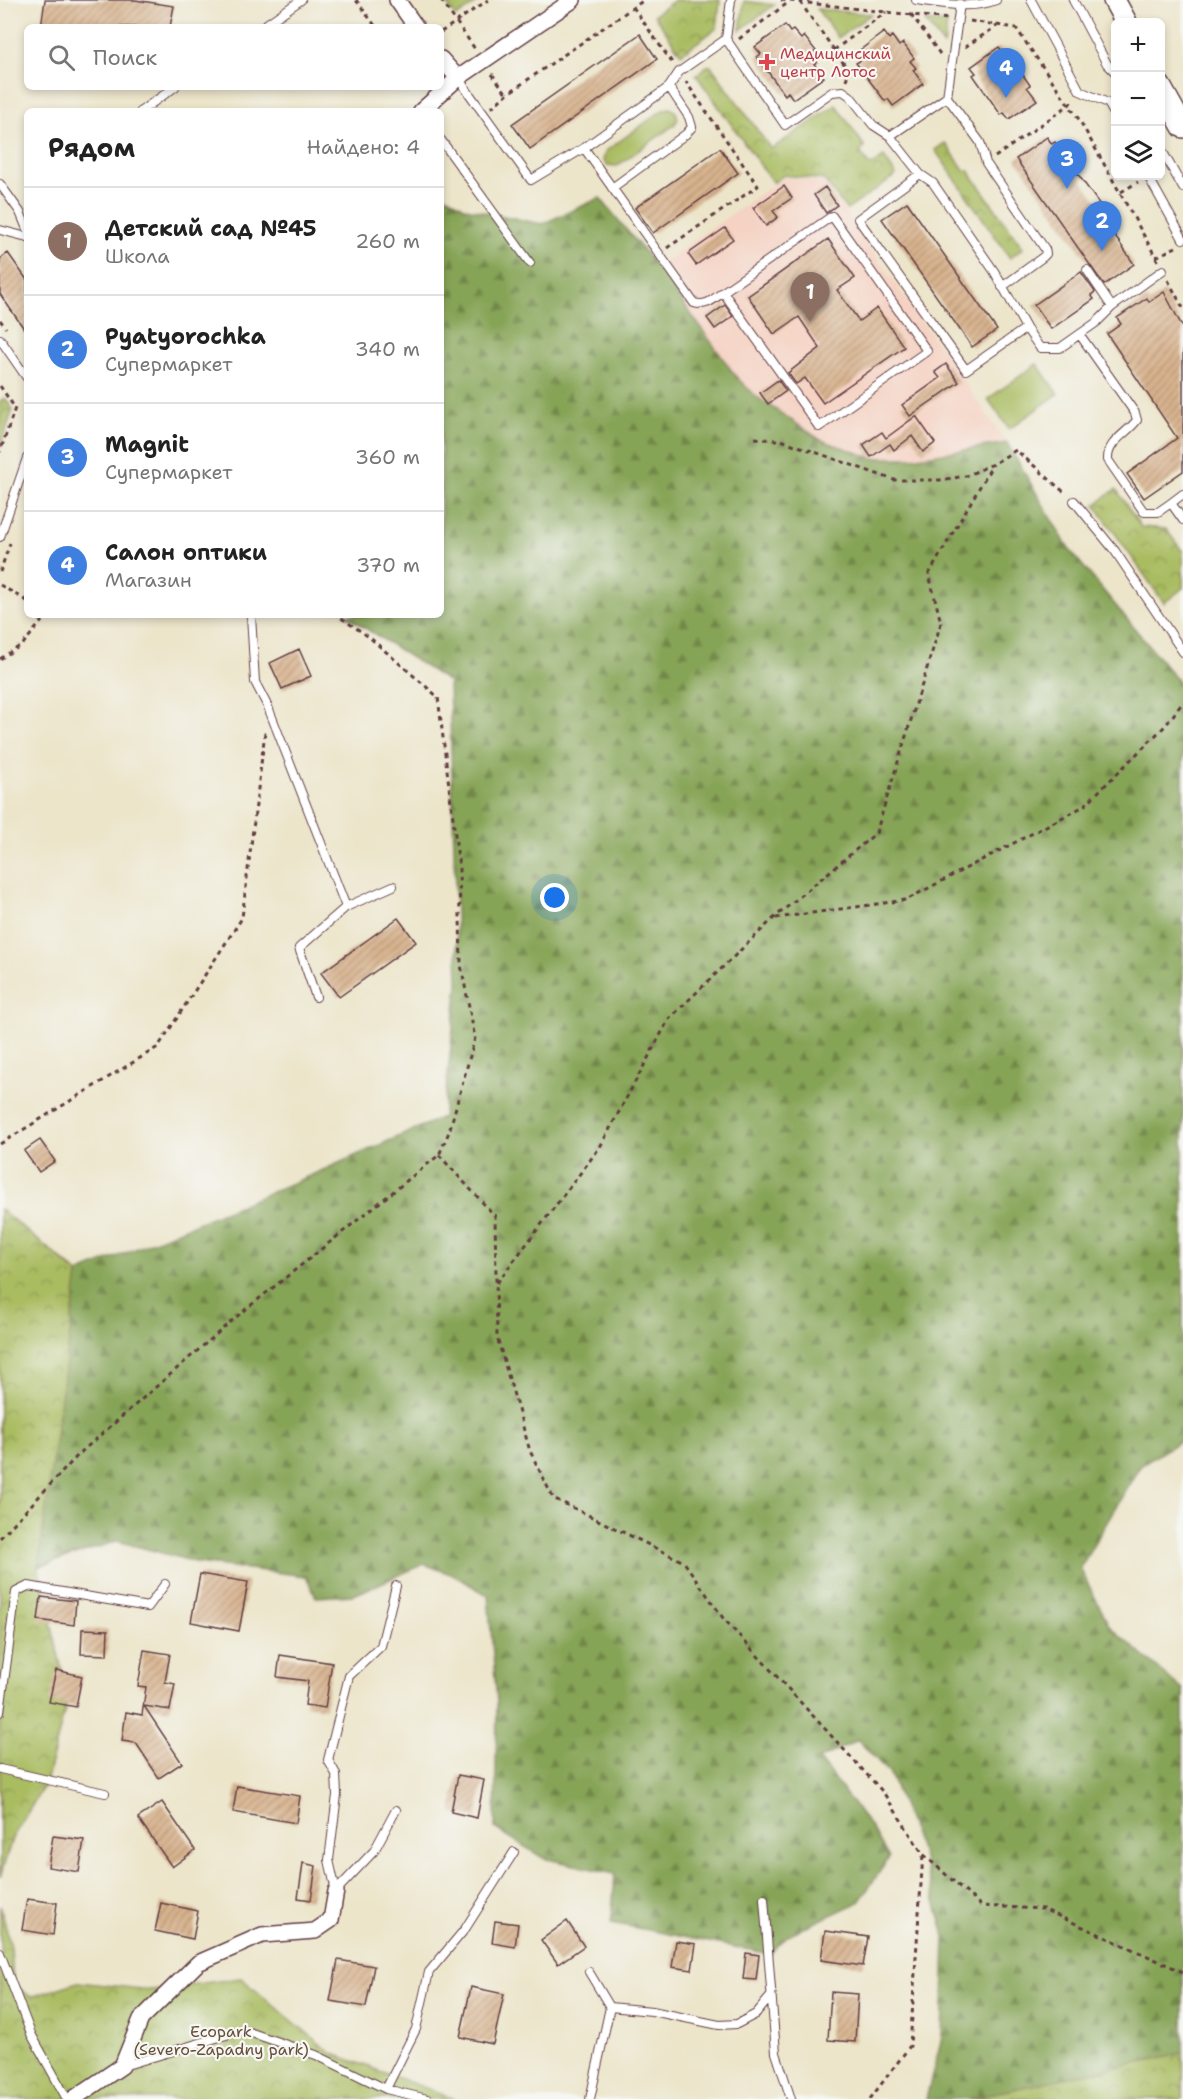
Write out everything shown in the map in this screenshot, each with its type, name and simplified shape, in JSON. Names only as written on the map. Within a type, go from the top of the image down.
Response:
[{"type":"street","points":[[397,0],[414,24]]},
{"type":"street","points":[[424,108],[458,78],[573,0]]},
{"type":"street","points":[[1114,0],[1124,18]]},
{"type":"street","points":[[444,62],[458,78]]},
{"type":"street","points":[[1165,93],[1182,122]]},
{"type":"street","points":[[73,2099],[122,2066],[141,2019],[198,1963],[262,1935],[315,1931],[332,1920],[336,1891]]},
{"type":"lane","points":[[266,24],[301,0]]},
{"type":"lane","points":[[731,0],[728,42],[785,125],[832,92],[843,91],[850,96],[873,125],[890,136],[920,174],[933,183],[994,271],[1040,348],[1060,348],[1163,270]]},
{"type":"lane","points":[[916,0],[960,4],[990,1]]},
{"type":"lane","points":[[1031,0],[1080,91],[1108,103],[1111,108]]},
{"type":"lane","points":[[1073,0],[1107,64],[1115,72]]},
{"type":"lane","points":[[960,4],[947,97],[980,142],[986,164],[1045,249],[1046,254],[1002,286]]},
{"type":"lane","points":[[458,78],[531,180],[584,148],[669,87],[679,72],[728,42]]},
{"type":"lane","points":[[612,188],[686,134],[692,127],[689,117],[669,87]]},
{"type":"lane","points":[[145,108],[172,90]]},
{"type":"lane","points":[[890,136],[947,97]]},
{"type":"lane","points":[[444,144],[530,263]]},
{"type":"lane","points":[[584,148],[694,303],[701,305],[709,302],[723,292],[832,216],[927,351],[819,427],[723,292]]},
{"type":"lane","points":[[1165,154],[1183,188]]},
{"type":"lane","points":[[920,174],[858,219],[966,370],[1026,328]]},
{"type":"lane","points":[[1150,180],[1183,241]]},
{"type":"lane","points":[[0,184],[20,212],[24,222]]},
{"type":"lane","points":[[0,230],[24,236]]},
{"type":"lane","points":[[1087,270],[1112,307]]},
{"type":"lane","points":[[1080,335],[1135,413],[1137,420],[1111,445],[1107,452],[1108,460],[1144,512],[1158,512],[1183,494]]},
{"type":"lane","points":[[0,339],[24,374]]},
{"type":"lane","points":[[0,537],[24,467]]},
{"type":"lane","points":[[1074,501],[1116,550],[1183,652]]},
{"type":"lane","points":[[1171,503],[1183,520]]},
{"type":"lane","points":[[251,618],[255,681],[268,707],[346,907]]},
{"type":"lane","points":[[316,997],[299,948],[346,907],[393,886]]},
{"type":"lane","points":[[0,1712],[16,1592],[28,1586],[148,1607],[165,1584]]},
{"type":"lane","points":[[336,1891],[329,1860],[337,1795],[336,1774],[328,1760],[349,1676],[381,1646],[396,1586]]},
{"type":"lane","points":[[0,1768],[105,1793]]},
{"type":"lane","points":[[336,1891],[374,1851],[396,1810]]},
{"type":"lane","points":[[386,2089],[416,2029],[429,1972],[465,1929],[514,1852]]},
{"type":"lane","points":[[764,1899],[776,2053],[791,2099]]},
{"type":"lane","points":[[0,1953],[31,2034],[67,2099]]},
{"type":"lane","points":[[589,1972],[610,2007],[590,2099]]},
{"type":"lane","points":[[610,2007],[652,2011],[719,2025],[737,2024],[756,2013],[771,1996]]},
{"type":"lane","points":[[122,2066],[243,2030],[316,2055],[386,2089],[427,2099]]},
{"type":"path","points":[[356,0],[374,24]]},
{"type":"path","points":[[444,30],[488,0]]},
{"type":"path","points":[[484,113],[507,94],[644,0]]},
{"type":"path","points":[[781,0],[949,19],[948,29]]},
{"type":"path","points":[[728,42],[791,1]]},
{"type":"path","points":[[800,2],[849,70],[843,91]]},
{"type":"path","points":[[633,6],[758,186],[659,254]]},
{"type":"path","points":[[834,50],[886,12]]},
{"type":"path","points":[[911,14],[943,58],[945,48]]},
{"type":"path","points":[[958,20],[1017,28],[1068,105],[1121,192],[1183,308]]},
{"type":"path","points":[[954,55],[998,25]]},
{"type":"path","points":[[986,164],[1068,105],[1080,91]]},
{"type":"path","points":[[1121,192],[1141,180]]},
{"type":"path","points":[[1156,257],[1183,241]]},
{"type":"path","points":[[0,386],[15,408],[0,452]]},
{"type":"path","points":[[755,438],[784,441],[894,480],[940,480],[966,476],[993,464],[1016,450],[1074,501]]},
{"type":"path","points":[[496,1285],[600,1147],[669,1019],[774,918],[876,833],[941,623],[929,574],[993,464]]},
{"type":"path","points":[[0,585],[24,599]]},
{"type":"path","points":[[0,659],[23,644],[45,618]]},
{"type":"path","points":[[0,1538],[80,1453],[235,1318],[439,1155],[448,1132],[475,1038],[461,965],[459,867],[438,698],[369,637],[341,618]]},
{"type":"path","points":[[774,918],[906,900],[1084,806],[1166,725],[1183,702]]},
{"type":"path","points":[[0,1144],[158,1047],[242,918],[268,707]]},
{"type":"path","points":[[439,1155],[495,1216],[497,1337],[530,1451],[553,1498],[684,1562],[723,1618],[883,1792],[923,1854],[981,1906],[1043,1909],[1183,1972]]},
{"type":"path","points":[[870,2099],[910,2046],[923,1854]]},
{"type":"shaded area","points":[[786,178],[825,183],[1007,443],[912,458],[873,458],[821,440],[757,397],[737,378],[657,267]]},
{"type":"green space","points":[[444,0],[481,0],[456,17]]},
{"type":"green space","points":[[675,0],[720,0],[717,28],[681,54],[654,15]]},
{"type":"green space","points":[[744,1],[774,5],[740,30]]},
{"type":"green space","points":[[817,9],[871,14],[838,38]]},
{"type":"green space","points":[[925,21],[947,23],[944,46]]},
{"type":"green space","points":[[707,66],[711,66],[771,149],[836,105],[865,147],[860,152],[870,166],[884,157],[896,175],[847,210],[824,180],[784,175],[773,183],[696,75]]},
{"type":"green space","points":[[669,108],[677,115],[678,119],[674,125],[617,166],[607,165],[603,160],[606,151]]},
{"type":"green space","points":[[945,143],[965,171],[968,170],[1023,248],[1010,258],[935,150]]},
{"type":"green space","points":[[444,195],[466,208],[542,224],[600,198],[657,267],[737,378],[757,397],[821,440],[873,458],[912,458],[1007,443],[1069,549],[1183,687],[1183,1439],[1140,1466],[1080,1568],[1110,1627],[1183,1690],[1183,2099],[926,2099],[942,2037],[945,1936],[922,1855],[890,1774],[858,1740],[819,1759],[870,1826],[889,1858],[859,1902],[788,1935],[770,1954],[611,1923],[615,1874],[543,1858],[495,1828],[497,1703],[488,1595],[453,1575],[424,1564],[354,1595],[316,1597],[306,1576],[199,1563],[117,1541],[38,1567],[68,1697],[46,1782],[12,1838],[0,1877],[0,1209],[78,1273],[443,1117],[458,984],[449,682],[350,618],[444,618]]},
{"type":"green space","points":[[1037,364],[1058,394],[1009,429],[988,399]]},
{"type":"green space","points":[[5,398],[13,410],[0,447],[0,401]]},
{"type":"green space","points":[[1116,489],[1141,527],[1166,529],[1183,552],[1183,588],[1164,603],[1095,505]]},
{"type":"green space","points":[[0,1209],[78,1274],[38,1567],[68,1697],[46,1782],[12,1838],[0,1877]]},
{"type":"green space","name":"Ecopark (Severo-Zapadny park)","points":[[0,1905],[11,1947],[13,1983],[31,1997],[78,1982],[151,1990],[241,1978],[331,2053],[455,2099],[0,2099]]},
{"type":"green space","points":[[1183,2053],[1183,2099],[966,2099]]},
{"type":"building","points":[[45,0],[135,0],[174,6],[171,24],[41,24]]},
{"type":"building","points":[[785,25],[790,32],[793,30],[801,39],[804,36],[816,51],[812,54],[817,62],[814,64],[824,77],[793,99],[788,92],[785,95],[757,57],[761,54],[755,47]]},
{"type":"building","points":[[884,32],[889,39],[892,36],[899,46],[903,43],[914,58],[910,61],[916,68],[913,70],[923,84],[893,106],[888,99],[885,101],[856,63],[860,61],[855,54]]},
{"type":"building","points":[[640,34],[657,59],[530,149],[512,124]]},
{"type":"building","points":[[999,47],[1004,54],[1007,52],[1030,85],[1027,87],[1037,100],[1009,119],[1004,113],[1001,115],[973,75],[976,73],[971,67]]},
{"type":"building","points":[[1047,137],[1052,144],[1055,142],[1115,226],[1110,229],[1134,264],[1104,285],[1016,159]]},
{"type":"building","points":[[720,148],[738,173],[653,233],[635,208]]},
{"type":"building","points":[[784,186],[792,198],[773,211],[778,217],[766,226],[753,208]]},
{"type":"building","points":[[825,187],[837,205],[826,213],[814,195]]},
{"type":"building","points":[[907,202],[997,330],[972,347],[882,219]]},
{"type":"building","points":[[725,228],[733,239],[696,265],[688,254]]},
{"type":"building","points":[[828,239],[855,278],[837,290],[859,321],[877,308],[904,347],[823,403],[805,378],[796,384],[788,373],[820,348],[799,317],[774,334],[748,296]]},
{"type":"building","points":[[8,253],[24,276],[24,329],[0,294],[0,259]]},
{"type":"building","points":[[1081,272],[1095,292],[1091,295],[1094,299],[1051,329],[1034,305]]},
{"type":"building","points":[[1164,292],[1183,328],[1183,471],[1144,498],[1127,474],[1177,438],[1107,334],[1121,324],[1117,318],[1147,298],[1149,302]]},
{"type":"building","points":[[725,305],[733,316],[715,329],[707,318]]},
{"type":"building","points":[[946,364],[959,382],[910,416],[902,405],[940,378],[935,372]]},
{"type":"building","points":[[778,380],[786,391],[768,404],[760,393]]},
{"type":"building","points":[[916,416],[935,443],[923,452],[912,436],[894,450],[890,444],[871,457],[863,445],[882,432],[886,438]]},
{"type":"building","points":[[299,649],[311,676],[282,689],[270,663]]},
{"type":"building","points":[[398,918],[416,942],[339,997],[321,973]]},
{"type":"building","points":[[40,1140],[55,1161],[39,1172],[24,1151]]},
{"type":"building","points":[[200,1574],[248,1582],[239,1631],[191,1622]]},
{"type":"building","points":[[41,1597],[76,1601],[74,1625],[38,1620]]},
{"type":"building","points":[[82,1629],[108,1630],[107,1655],[81,1654]]},
{"type":"building","points":[[144,1650],[170,1654],[165,1682],[175,1684],[170,1710],[144,1706],[182,1763],[159,1778],[136,1743],[122,1741],[126,1712],[142,1715],[146,1687],[138,1686]]},
{"type":"building","points":[[280,1655],[332,1663],[325,1708],[305,1705],[308,1681],[277,1677]]},
{"type":"building","points":[[56,1670],[82,1676],[76,1707],[49,1702]]},
{"type":"building","points":[[458,1775],[484,1780],[477,1818],[451,1812]]},
{"type":"building","points":[[237,1786],[300,1796],[296,1823],[233,1812]]},
{"type":"building","points":[[162,1802],[195,1850],[172,1867],[138,1818]]},
{"type":"building","points":[[53,1836],[84,1840],[79,1872],[48,1867]]},
{"type":"building","points":[[303,1863],[316,1866],[311,1900],[298,1898]]},
{"type":"building","points":[[27,1899],[57,1903],[53,1935],[22,1930]]},
{"type":"building","points":[[161,1903],[198,1911],[193,1939],[155,1931]]},
{"type":"building","points":[[495,1921],[518,1924],[515,1947],[492,1943]]},
{"type":"building","points":[[567,1921],[584,1946],[558,1964],[541,1940]]},
{"type":"building","points":[[825,1931],[868,1937],[863,1966],[821,1960]]},
{"type":"building","points":[[676,1941],[696,1944],[692,1970],[672,1967]]},
{"type":"building","points":[[746,1953],[759,1955],[756,1980],[743,1979]]},
{"type":"building","points":[[338,1960],[374,1966],[366,2007],[330,2001]]},
{"type":"building","points":[[471,1987],[504,1994],[493,2044],[460,2037]]},
{"type":"building","points":[[831,1992],[858,1994],[855,2042],[828,2040]]},
{"type":"place","name":"Медицинский центр Лотос","points":[[767,62]]},
{"type":"place","name":"Салон оптики","points":[[1006,98]]},
{"type":"place","name":"Magnit","points":[[1067,189]]},
{"type":"place","name":"Pyatyorochka","points":[[1102,251]]},
{"type":"place","name":"Детский сад №45","points":[[810,322]]}]
